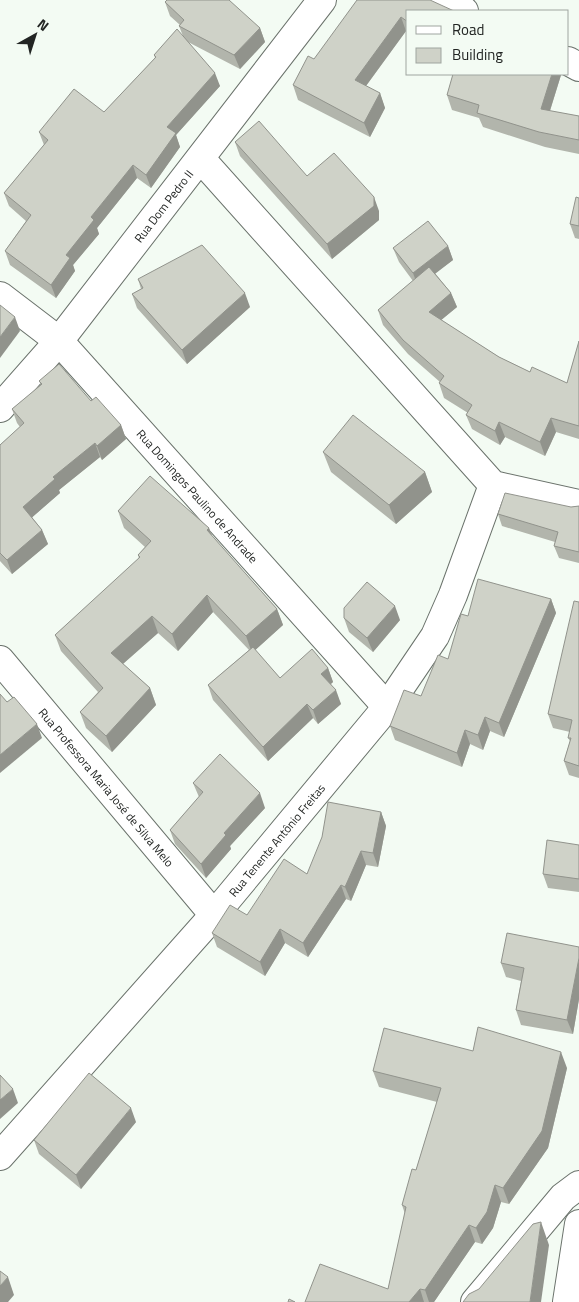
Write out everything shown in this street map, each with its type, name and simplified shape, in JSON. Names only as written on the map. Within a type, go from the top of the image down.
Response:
[{"type":"street","name":"Rua Dom Pedro II","points":[[0,408],[58,341],[322,0]]},
{"type":"street","points":[[441,0],[462,10]]},
{"type":"street","points":[[200,159],[493,485],[579,504]]},
{"type":"street","name":"Rua Domingos Paulino de Andrade","points":[[0,296],[58,341],[386,707]]},
{"type":"street","name":"Rua Tenente Antônio Freitas","points":[[0,1156],[214,915],[386,707],[435,636],[453,595],[493,485]]},
{"type":"street","name":"Rua Professora Maria José de Silva Melo","points":[[0,660],[214,915]]},
{"type":"street","points":[[474,1302],[563,1197],[579,1185]]},
{"type":"street","points":[[567,1302],[576,1263],[579,1224]]},
{"type":"building","points":[[167,0],[229,0],[260,28],[234,55],[179,26],[184,20],[165,2]]},
{"type":"building","points":[[357,0],[430,0],[452,10],[406,10],[406,21],[401,17],[355,80],[380,93],[364,123],[293,85],[308,56],[314,59]]},
{"type":"building","points":[[177,29],[215,73],[167,127],[176,133],[146,175],[133,165],[91,217],[94,220],[66,255],[70,258],[51,285],[5,251],[31,215],[4,193],[48,140],[39,132],[74,89],[104,112],[156,57],[154,55]]},
{"type":"building","points":[[453,75],[552,75],[541,109],[579,116],[579,140],[539,132],[477,113],[479,105],[447,95]]},
{"type":"building","points":[[259,121],[307,176],[334,153],[374,197],[374,206],[327,244],[235,142]]},
{"type":"building","points":[[576,197],[579,198],[579,226],[570,224]]},
{"type":"building","points":[[428,221],[448,246],[413,273],[393,248]]},
{"type":"building","points":[[202,245],[245,293],[182,350],[132,294],[143,288],[138,279]]},
{"type":"building","points":[[429,267],[451,293],[429,312],[499,357],[530,372],[532,367],[567,383],[579,341],[579,426],[551,418],[540,442],[499,422],[495,431],[466,415],[472,405],[439,383],[444,376],[403,340],[378,310]]},
{"type":"building","points":[[0,305],[15,317],[0,337]]},
{"type":"building","points":[[59,364],[91,401],[96,397],[121,425],[97,446],[95,443],[53,477],[55,479],[23,507],[42,530],[7,560],[0,553],[0,445],[24,423],[12,409],[42,384],[39,381]]},
{"type":"building","points":[[353,415],[425,472],[389,505],[323,452]]},
{"type":"building","points":[[150,476],[209,528],[207,530],[277,609],[246,636],[207,595],[172,634],[152,616],[111,653],[150,688],[106,736],[80,712],[103,688],[55,635],[140,557],[138,555],[151,541],[118,511]]},
{"type":"building","points":[[505,493],[571,507],[579,506],[579,552],[554,546],[558,532],[498,514]]},
{"type":"building","points":[[478,579],[551,599],[499,723],[485,717],[478,735],[465,730],[457,753],[390,726],[404,690],[421,696],[438,655],[448,659],[461,614],[468,616]]},
{"type":"building","points":[[367,582],[395,606],[367,638],[344,618],[344,608]]},
{"type":"building","points":[[574,601],[579,602],[579,766],[564,761],[571,738],[568,738],[572,720],[548,714]]},
{"type":"building","points":[[253,647],[280,678],[312,649],[328,668],[321,674],[336,690],[313,710],[307,704],[263,747],[208,685]]},
{"type":"building","points":[[0,694],[7,702],[14,697],[37,724],[0,755]]},
{"type":"building","points":[[220,754],[260,793],[224,833],[226,835],[201,864],[170,830],[203,792],[193,783]]},
{"type":"building","points":[[328,802],[381,812],[373,853],[361,851],[345,887],[341,885],[303,943],[280,929],[260,962],[212,933],[230,905],[247,915],[284,859],[307,874],[322,837]]},
{"type":"building","points":[[547,840],[579,845],[579,879],[543,874]]},
{"type":"building","points":[[507,933],[579,947],[579,958],[567,1020],[516,1010],[524,968],[501,963]]},
{"type":"building","points":[[478,1027],[561,1052],[542,1131],[503,1188],[495,1185],[487,1212],[476,1228],[469,1225],[425,1290],[420,1289],[409,1302],[305,1302],[320,1264],[388,1289],[406,1207],[402,1205],[412,1169],[416,1170],[441,1088],[373,1071],[384,1028],[473,1051]]},
{"type":"building","points":[[89,1073],[131,1108],[76,1175],[34,1140]]},
{"type":"building","points":[[0,1075],[13,1089],[0,1100]]},
{"type":"building","points":[[541,1222],[530,1302],[463,1302],[469,1294],[479,1289],[533,1224]]},
{"type":"building","points":[[0,1271],[8,1277],[0,1286]]}]
